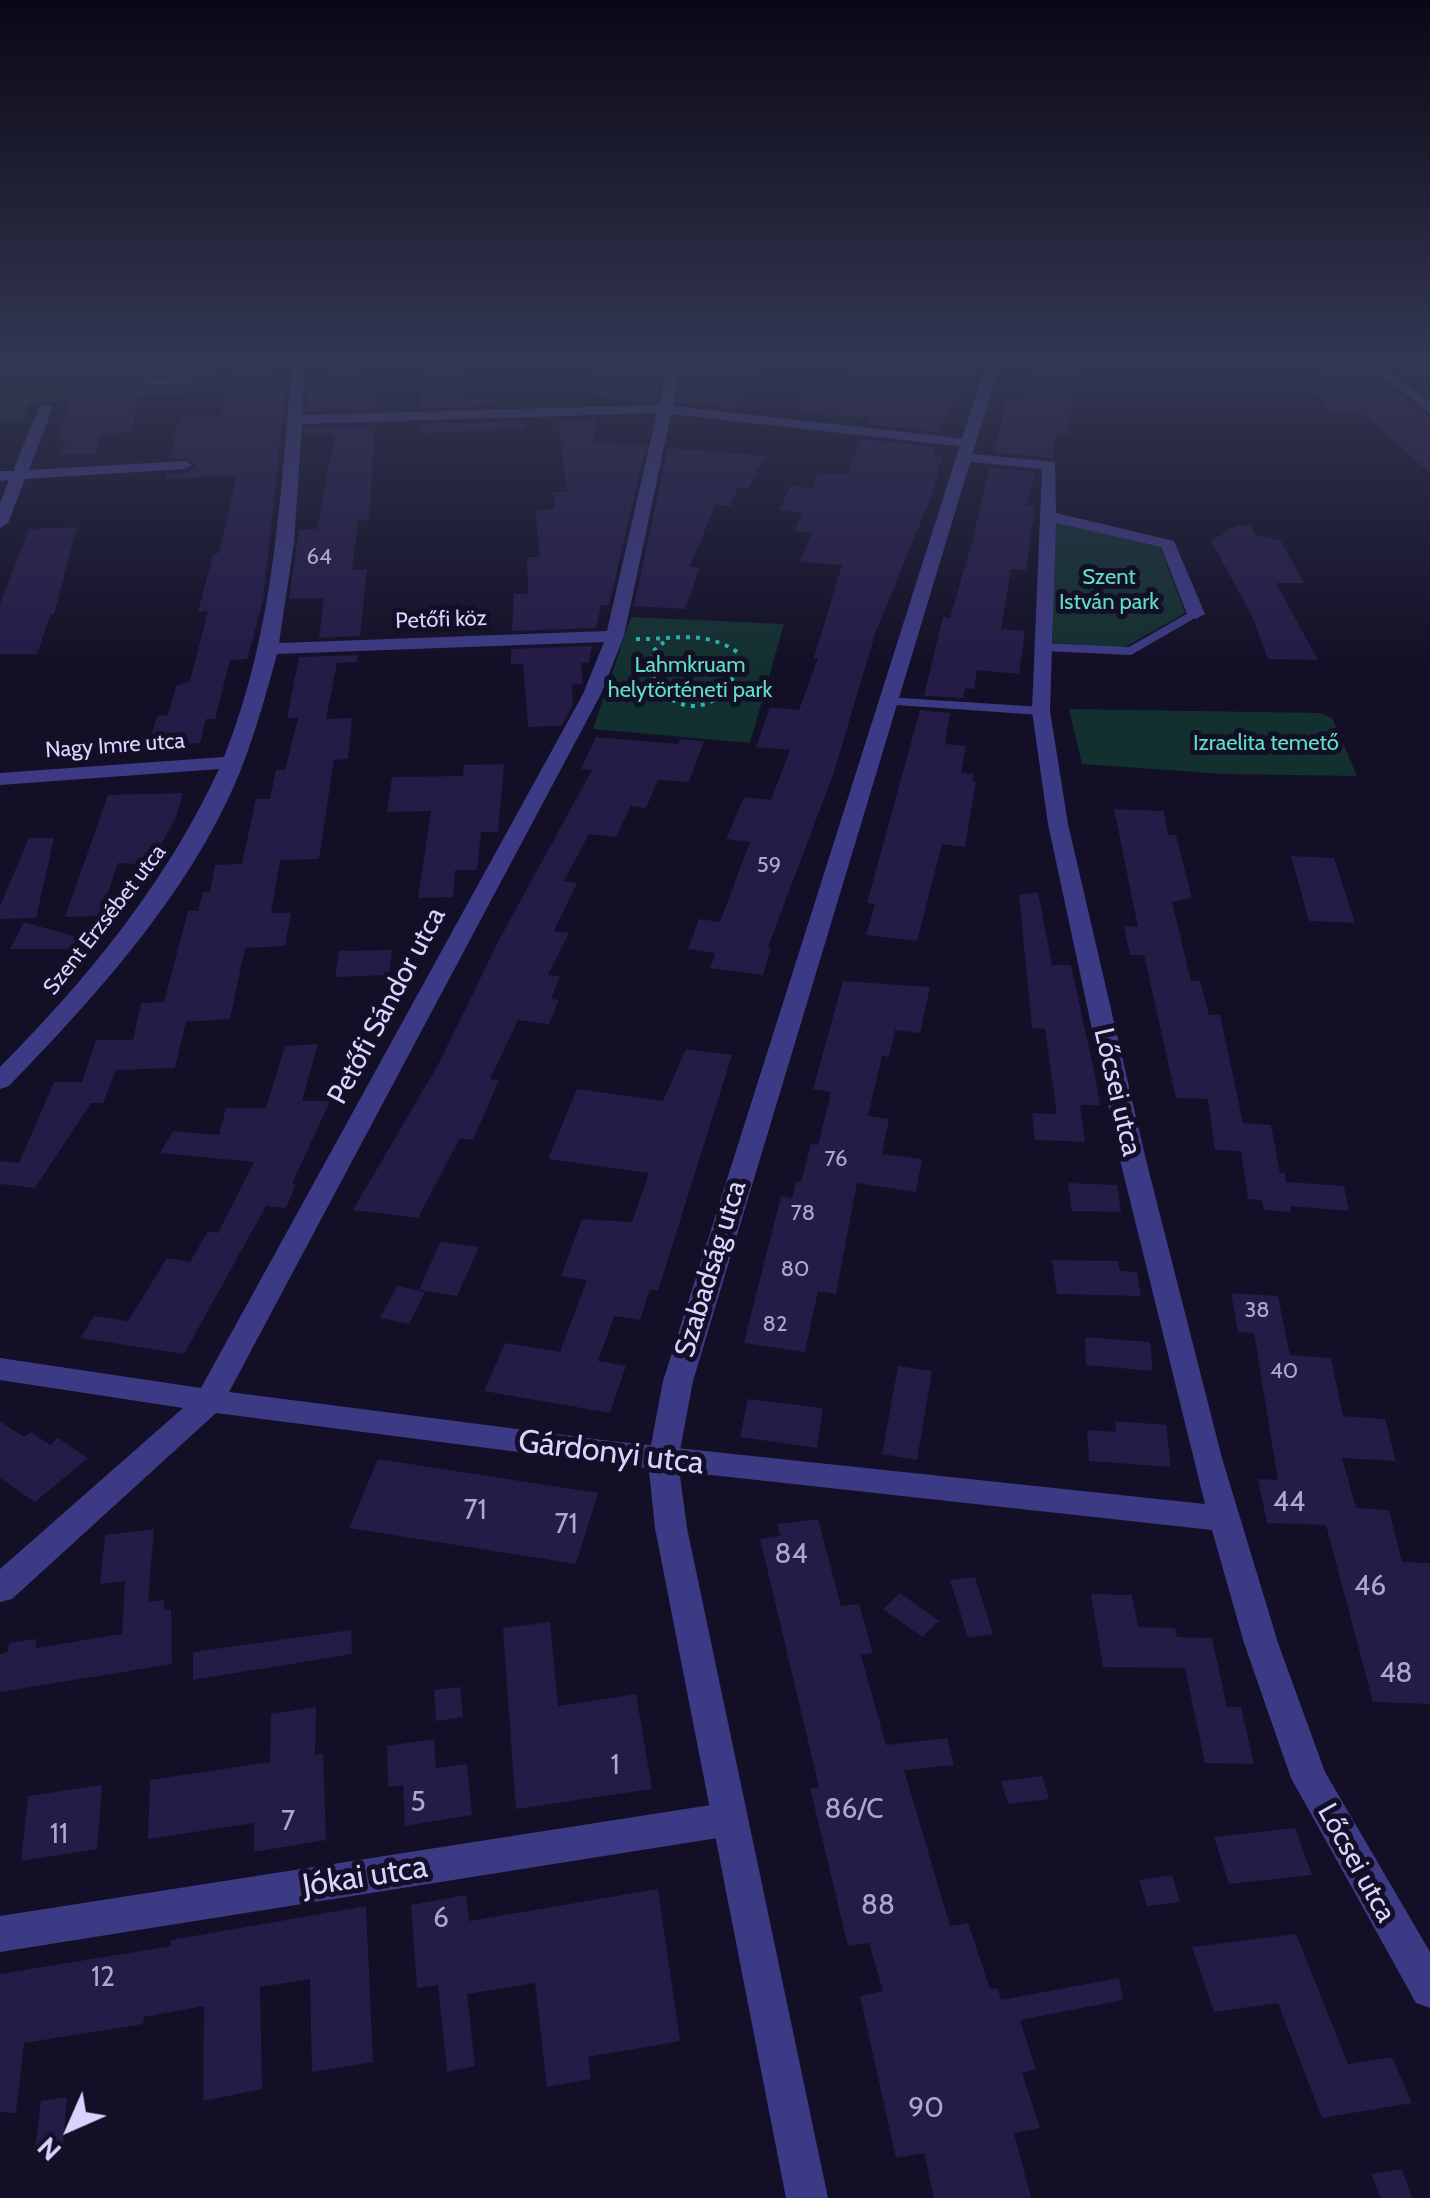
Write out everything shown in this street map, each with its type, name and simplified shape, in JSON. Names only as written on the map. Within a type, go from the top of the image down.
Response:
[{"type":"street","points":[[0,523],[22,466]]},
{"type":"street","points":[[0,476],[185,466]]},
{"type":"street","name":"Szent Erzsébet utca","points":[[0,1080],[45,1036],[128,938],[189,850],[234,762],[269,649],[290,466]]},
{"type":"street","name":"Petőfi Sándor utca","points":[[0,1590],[208,1403],[592,694],[614,636],[650,466]]},
{"type":"street","name":"Szabadság utca","points":[[807,2198],[672,1528],[663,1460],[678,1381],[960,466]]},
{"type":"street","points":[[1044,647],[1050,466]]},
{"type":"street","points":[[1047,516],[1168,544],[1196,614]]},
{"type":"street","name":"Petőfi köz","points":[[269,649],[614,636]]},
{"type":"street","name":"Lőcsei utca","points":[[1044,647],[1042,711],[1058,824],[1096,1000],[1224,1520],[1308,1778],[1430,1988]]},
{"type":"street","name":"Nagy Imre utca","points":[[0,779],[234,762]]},
{"type":"street","name":"Gárdonyi utca","points":[[0,1369],[208,1403],[663,1460],[1224,1520]]},
{"type":"street","name":"Jókai utca","points":[[0,1934],[730,1819]]},
{"type":"lane","points":[[1044,647],[1131,651],[1196,614]]},
{"type":"lane","points":[[886,700],[1042,711]]},
{"type":"path","points":[[592,694],[654,690],[680,704],[714,700],[733,686],[740,663],[737,652],[724,640],[705,634],[672,638],[651,654],[649,672],[654,690]]},
{"type":"path","points":[[690,687],[714,700]]},
{"type":"green space","name":"Szent István park","points":[[1053,522],[1160,547],[1185,613],[1125,647],[1053,643]]},
{"type":"green space","name":"Lahmkruam helytörténeti park","points":[[631,617],[784,624],[750,743],[593,729]]},
{"type":"green space","name":"Izraelita temető","points":[[1069,709],[1320,713],[1332,718],[1357,776],[1224,774],[1082,764]]},
{"type":"building","points":[[196,466],[278,466],[263,600],[247,659],[230,660],[215,719],[206,719],[200,743],[149,745],[157,716],[168,715],[176,686],[190,681],[208,611],[198,612],[213,554],[219,553],[237,475],[165,479],[166,474],[185,473]]},
{"type":"building","points":[[329,466],[372,466],[369,520],[358,521],[352,570],[367,569],[360,636],[319,638],[324,598],[289,599],[299,530],[317,529]]},
{"type":"building","points":[[564,466],[641,466],[609,605],[601,605],[596,628],[512,631],[514,594],[528,594],[527,557],[540,557],[535,510],[555,509],[553,492],[567,492]]},
{"type":"building","points":[[664,466],[761,466],[748,488],[738,488],[730,506],[715,505],[690,567],[700,567],[685,609],[634,606]]},
{"type":"building","points":[[850,466],[940,466],[933,492],[876,631],[834,772],[768,947],[763,975],[710,968],[716,953],[688,949],[699,919],[720,922],[750,842],[726,839],[744,797],[771,800],[790,750],[756,747],[770,707],[799,710],[818,658],[814,658],[842,565],[800,562],[811,533],[794,531],[802,513],[779,510],[791,486],[812,488],[818,473],[846,475]]},
{"type":"building","points":[[989,468],[1036,472],[1027,505],[1035,506],[1026,570],[1011,569],[1001,629],[1025,631],[1019,674],[977,670],[974,689],[965,688],[963,698],[924,696],[943,617],[950,618],[973,539]]},
{"type":"building","points":[[1237,525],[1251,526],[1254,534],[1281,541],[1304,583],[1276,583],[1318,660],[1268,659],[1251,614],[1211,541]]},
{"type":"building","points":[[77,527],[54,614],[50,615],[37,654],[0,654],[0,604],[29,529]]},
{"type":"building","points":[[592,646],[589,663],[581,663],[583,683],[572,685],[573,705],[561,726],[528,727],[523,664],[511,664],[511,649]]},
{"type":"building","points":[[358,655],[357,662],[337,663],[326,719],[352,718],[348,759],[334,760],[319,859],[280,860],[271,913],[291,913],[285,946],[245,948],[230,1019],[186,1022],[175,1068],[116,1070],[103,1103],[91,1103],[35,1188],[0,1184],[0,1161],[19,1163],[54,1082],[82,1082],[96,1040],[133,1040],[141,1003],[164,1002],[188,911],[198,911],[203,892],[210,892],[215,865],[242,864],[256,799],[270,799],[276,770],[285,770],[298,718],[287,718],[299,657]]},
{"type":"building","points":[[920,710],[950,713],[945,744],[966,746],[961,773],[974,774],[972,782],[976,782],[965,847],[942,844],[917,941],[866,935],[875,904],[867,903]]},
{"type":"building","points":[[596,737],[678,744],[680,739],[704,741],[689,782],[658,780],[646,808],[631,806],[616,837],[589,834],[564,881],[577,883],[554,931],[569,933],[548,975],[560,976],[551,999],[559,1000],[549,1024],[518,1020],[490,1079],[499,1080],[473,1140],[460,1138],[418,1218],[353,1210],[439,1063],[499,940],[592,770],[581,769]]},
{"type":"building","points":[[504,764],[498,832],[481,832],[477,870],[455,870],[453,897],[418,898],[431,811],[387,812],[392,777],[463,776],[464,765]]},
{"type":"building","points":[[183,793],[176,817],[150,865],[118,863],[100,916],[65,917],[108,795]]},
{"type":"building","points":[[1114,809],[1164,811],[1168,835],[1176,835],[1192,898],[1172,902],[1191,981],[1200,981],[1209,1015],[1220,1015],[1243,1123],[1271,1125],[1280,1173],[1285,1173],[1286,1182],[1344,1186],[1349,1211],[1290,1206],[1291,1212],[1264,1210],[1262,1200],[1248,1199],[1241,1151],[1215,1150],[1208,1099],[1176,1098],[1144,955],[1130,955],[1124,926],[1138,927]]},
{"type":"building","points":[[29,838],[54,838],[36,918],[0,919],[0,906]]},
{"type":"building","points":[[1291,856],[1334,858],[1355,923],[1309,921]]},
{"type":"building","points":[[1038,892],[1052,965],[1071,965],[1095,1075],[1100,1105],[1080,1105],[1085,1142],[1035,1140],[1032,1113],[1057,1114],[1045,1029],[1032,1028],[1019,895]]},
{"type":"building","points":[[24,922],[94,942],[93,949],[10,949]]},
{"type":"building","points":[[392,950],[389,975],[335,977],[339,951]]},
{"type":"building","points":[[843,981],[930,987],[920,1033],[895,1030],[889,1057],[882,1056],[868,1116],[889,1119],[882,1154],[922,1159],[916,1192],[857,1183],[836,1294],[818,1291],[805,1352],[744,1343],[781,1196],[792,1198],[796,1182],[801,1182],[811,1144],[818,1145],[831,1092],[813,1089]]},
{"type":"building","points":[[318,1044],[302,1101],[330,1101],[292,1184],[296,1185],[286,1208],[266,1206],[184,1354],[80,1338],[94,1316],[128,1321],[167,1258],[190,1262],[208,1231],[218,1233],[254,1162],[160,1153],[173,1131],[219,1135],[226,1108],[266,1108],[285,1046]]},
{"type":"building","points":[[686,1049],[732,1055],[658,1291],[650,1289],[640,1320],[614,1316],[598,1361],[626,1366],[610,1413],[484,1391],[505,1343],[560,1352],[587,1280],[561,1276],[582,1219],[632,1222],[649,1173],[548,1159],[577,1089],[663,1101]]},
{"type":"building","points":[[1068,1183],[1117,1185],[1121,1212],[1072,1211]]},
{"type":"building","points":[[440,1242],[479,1247],[457,1296],[419,1290]]},
{"type":"building","points":[[1052,1260],[1118,1261],[1120,1271],[1137,1272],[1141,1296],[1057,1294]]},
{"type":"building","points":[[397,1286],[425,1292],[409,1324],[380,1318]]},
{"type":"building","points":[[1231,1293],[1278,1296],[1290,1355],[1331,1358],[1343,1416],[1385,1419],[1396,1461],[1342,1458],[1356,1508],[1389,1510],[1402,1562],[1430,1563],[1430,1704],[1373,1702],[1326,1525],[1267,1523],[1258,1479],[1278,1480],[1254,1333],[1238,1332]]},
{"type":"building","points":[[1085,1337],[1150,1342],[1153,1371],[1086,1365]]},
{"type":"building","points":[[898,1366],[932,1371],[917,1460],[882,1454]]},
{"type":"building","points":[[748,1399],[823,1408],[817,1448],[740,1437]]},
{"type":"building","points":[[0,1421],[24,1437],[31,1432],[50,1445],[58,1438],[88,1458],[35,1502],[0,1478]]},
{"type":"building","points":[[1115,1421],[1166,1425],[1171,1467],[1089,1461],[1087,1430],[1116,1432]]},
{"type":"building","points":[[378,1459],[598,1493],[576,1564],[349,1528]]},
{"type":"building","points":[[818,1519],[841,1606],[859,1604],[873,1653],[861,1655],[886,1745],[947,1738],[954,1765],[904,1770],[950,1926],[968,1923],[990,1989],[998,1988],[1001,2000],[1119,1978],[1123,2000],[1020,2020],[1036,2070],[1022,2073],[1040,2128],[1014,2133],[1031,2198],[934,2198],[924,2153],[896,2158],[860,1996],[883,1991],[869,1943],[848,1946],[810,1788],[819,1787],[760,1539],[780,1536],[777,1524]]},
{"type":"building","points":[[154,1529],[148,1602],[164,1600],[164,1610],[171,1609],[172,1664],[0,1692],[0,1654],[8,1652],[9,1643],[36,1639],[36,1648],[122,1634],[125,1581],[100,1584],[105,1535]]},
{"type":"building","points":[[975,1577],[993,1634],[968,1638],[950,1580]]},
{"type":"building","points":[[900,1593],[939,1621],[922,1637],[883,1609]]},
{"type":"building","points":[[1091,1594],[1132,1595],[1138,1627],[1175,1628],[1177,1637],[1212,1638],[1227,1707],[1241,1707],[1254,1764],[1205,1763],[1185,1668],[1103,1667]]},
{"type":"building","points":[[550,1622],[558,1706],[636,1694],[652,1789],[516,1809],[503,1628]]},
{"type":"building","points":[[351,1630],[352,1654],[193,1680],[193,1652]]},
{"type":"building","points":[[460,1687],[463,1717],[436,1721],[434,1690]]},
{"type":"building","points":[[316,1707],[315,1755],[323,1753],[326,1840],[254,1852],[254,1823],[148,1839],[150,1780],[270,1762],[271,1714]]},
{"type":"building","points":[[434,1739],[436,1768],[467,1764],[472,1815],[405,1826],[403,1785],[388,1787],[387,1746]]},
{"type":"building","points":[[1042,1776],[1049,1799],[1008,1804],[1001,1781]]},
{"type":"building","points":[[102,1785],[97,1849],[21,1861],[28,1796]]},
{"type":"building","points":[[1295,1828],[1312,1875],[1229,1884],[1214,1837]]},
{"type":"building","points":[[1172,1875],[1180,1902],[1147,1906],[1139,1880]]},
{"type":"building","points":[[658,1889],[680,2041],[588,2057],[591,2079],[547,2087],[535,1983],[467,1994],[475,2066],[447,2072],[438,1985],[417,1988],[411,1905],[466,1895],[469,1921]]},
{"type":"building","points":[[366,1906],[373,2062],[312,2072],[310,1979],[260,1987],[262,2089],[203,2101],[204,2006],[144,2017],[143,2024],[24,2043],[16,2113],[0,2112],[0,1974],[171,1946],[171,1940]]},
{"type":"building","points":[[1296,1934],[1348,2064],[1392,2057],[1412,2103],[1322,2118],[1278,2003],[1214,2012],[1192,1947]]},
{"type":"building","points":[[67,2097],[63,2145],[35,2150],[41,2101]]},
{"type":"building","points":[[1402,2169],[1412,2198],[1381,2198],[1371,2174]]}]
